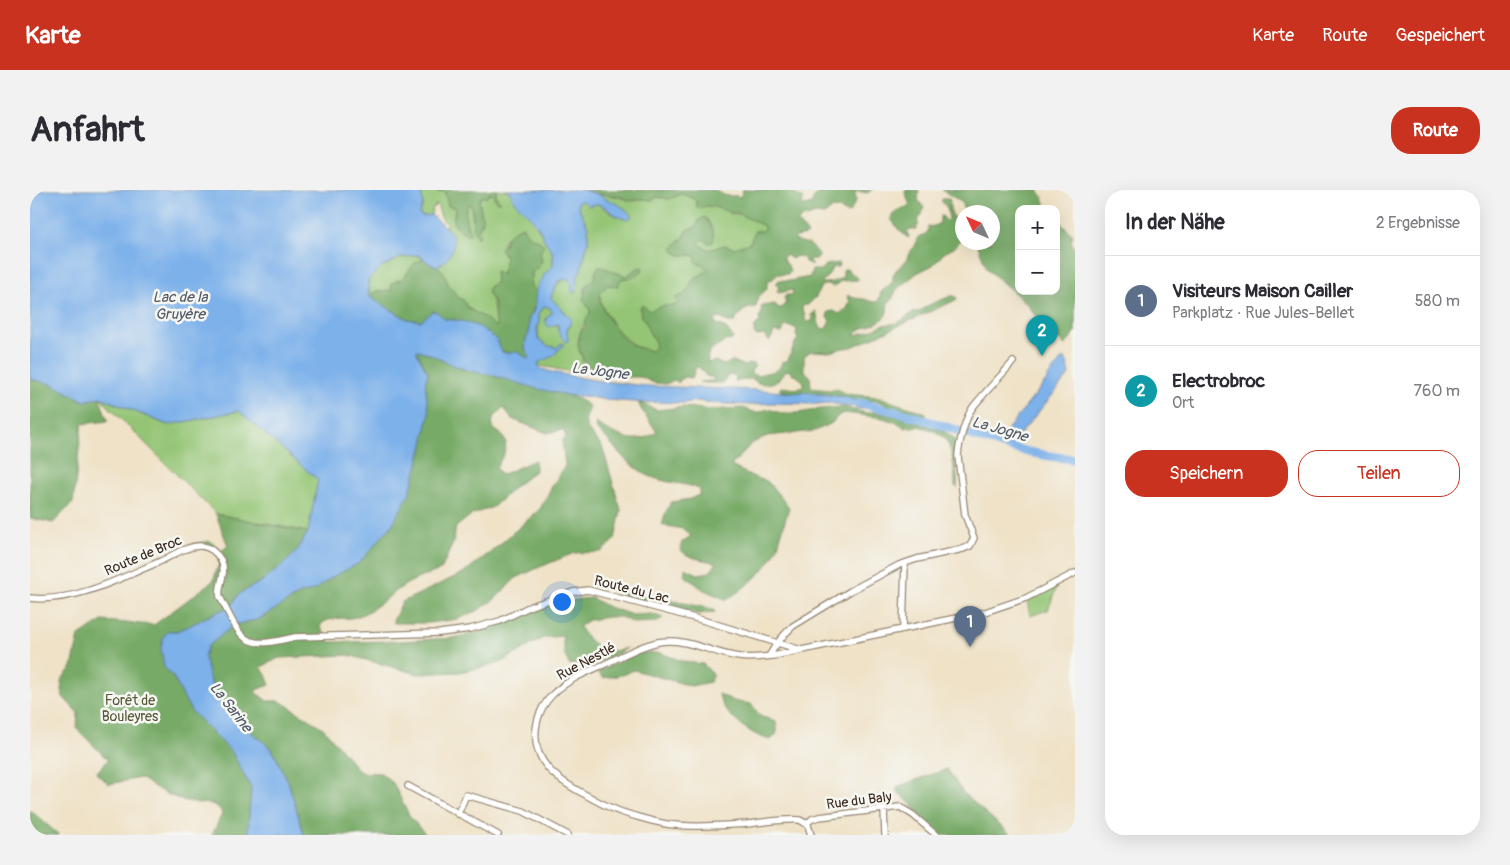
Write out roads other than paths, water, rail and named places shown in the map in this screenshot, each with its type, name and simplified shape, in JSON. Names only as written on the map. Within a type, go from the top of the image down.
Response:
[{"type":"street","points":[[770,656],[784,633],[852,590],[917,558],[964,549],[970,546],[973,542],[973,535],[965,515],[958,456],[960,444],[966,422],[973,407],[1013,362]]},
{"type":"street","name":"Route de Broc","points":[[30,598],[57,598],[102,586],[182,551],[200,546],[213,551],[223,564],[223,576],[219,592],[240,633],[249,641],[260,643]]},
{"type":"street","points":[[904,629],[905,563]]},
{"type":"street","name":"Rue Nestlé","points":[[806,824],[800,820],[794,820],[718,826],[676,825],[628,814],[594,800],[555,776],[540,756],[536,729],[543,707],[554,693],[574,679],[642,647],[659,642],[675,641],[739,657],[770,656],[980,613],[1026,598],[1075,573]]},
{"type":"street","name":"Route du Lac","points":[[260,643],[294,637],[440,633],[470,630],[500,622],[531,606],[573,592],[588,590],[702,620],[801,650]]},
{"type":"street","points":[[408,786],[498,835]]},
{"type":"street","points":[[458,814],[466,796],[523,811],[568,835]]},
{"type":"street","name":"Rue du Baly","points":[[806,824],[818,817],[896,807],[904,809],[936,835]]},
{"type":"street","points":[[884,809],[885,835]]},
{"type":"street","points":[[806,824],[810,829],[811,835]]},
{"type":"water","name":"Lac de la Gruyère","points":[[30,190],[421,190],[423,204],[419,214],[422,216],[431,215],[451,233],[453,244],[450,254],[445,261],[437,266],[430,264],[419,255],[402,257],[381,267],[368,280],[371,298],[407,319],[421,321],[433,311],[445,319],[462,321],[480,327],[497,340],[502,352],[518,352],[528,359],[530,357],[525,348],[529,333],[529,318],[535,306],[537,286],[544,274],[553,266],[553,253],[534,221],[516,203],[507,190],[584,190],[617,204],[632,217],[628,219],[623,218],[601,205],[589,206],[584,201],[578,202],[588,227],[588,242],[577,278],[576,292],[574,293],[571,289],[573,285],[568,278],[559,281],[551,298],[572,320],[567,330],[568,341],[565,341],[558,331],[558,324],[549,327],[547,325],[546,318],[552,313],[550,308],[545,306],[539,312],[538,339],[556,349],[561,343],[564,344],[553,356],[538,363],[540,368],[551,372],[594,380],[646,386],[802,392],[872,402],[870,408],[859,409],[853,406],[849,407],[831,403],[770,403],[751,405],[698,401],[647,403],[572,396],[470,371],[417,350],[428,373],[425,383],[429,414],[410,492],[392,525],[359,563],[334,576],[314,590],[300,594],[259,619],[234,625],[208,646],[204,656],[210,681],[219,700],[232,717],[271,748],[288,781],[304,835],[285,835],[282,832],[283,835],[249,835],[251,788],[232,752],[191,711],[172,675],[164,667],[161,648],[163,638],[168,631],[177,631],[230,607],[239,594],[264,580],[297,551],[308,532],[318,480],[239,411],[168,425],[100,397],[85,401],[52,384],[30,379]]},
{"type":"water","points":[[1063,358],[1067,362],[1069,375],[1015,440],[1011,448],[996,444],[1047,380]]},
{"type":"waterway","name":"La Jogne","points":[[860,403],[930,421],[1011,448],[1053,457],[1075,459]]},
{"type":"place","name":"Electrobroc","points":[[1042,356]]},
{"type":"place","name":"Visiteurs Maison Cailler","points":[[970,647]]},
{"type":"park label","name":"Forêt de Bouleyres","points":[[130,708]]},
{"type":"water label","name":"La Sarine","points":[[231,707]]}]
